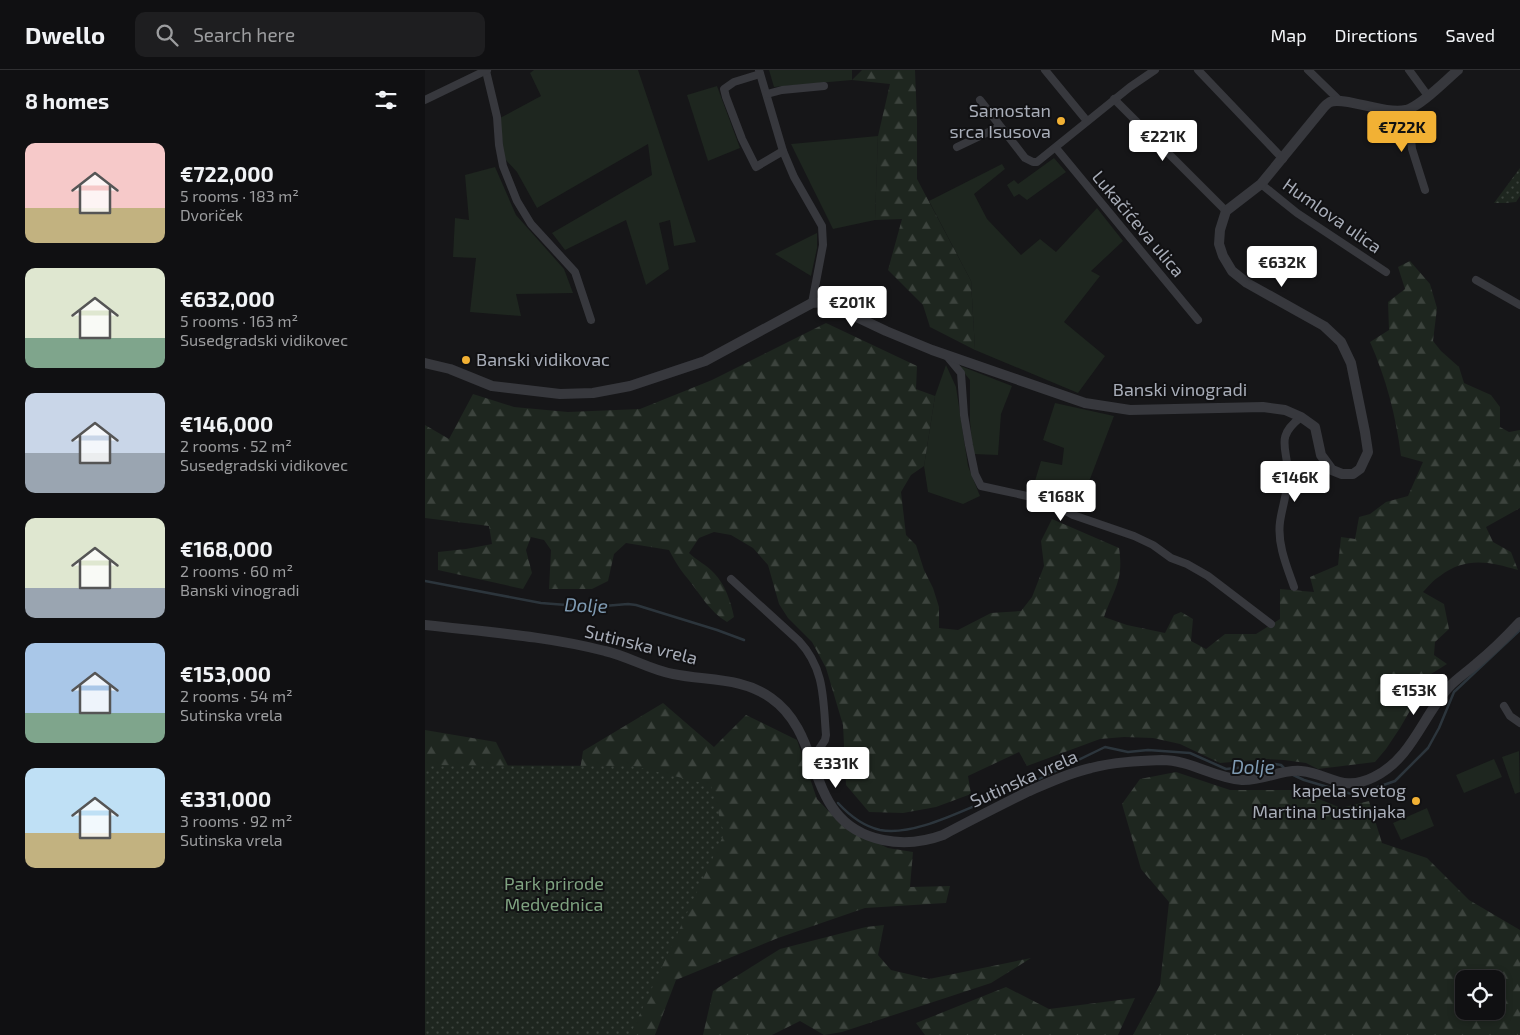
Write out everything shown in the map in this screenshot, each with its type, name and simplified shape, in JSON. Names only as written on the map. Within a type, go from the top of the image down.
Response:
[{"type":"street","points":[[1045,70],[1087,121]]},
{"type":"street","points":[[980,100],[999,127],[1025,158],[1033,162],[1041,159],[1056,148],[1114,99],[1155,70]]},
{"type":"street","points":[[1198,70],[1283,158]]},
{"type":"street","points":[[1308,70],[1340,101]]},
{"type":"street","points":[[1409,70],[1428,96]]},
{"type":"street","points":[[1294,587],[1282,552],[1279,525],[1289,478],[1284,435],[1291,425],[1301,417],[1315,427],[1321,455],[1332,470],[1342,474],[1353,474],[1360,469],[1367,452],[1365,432],[1351,363],[1341,342],[1324,326],[1247,283],[1232,272],[1219,244],[1219,230],[1226,211],[1261,184],[1324,107],[1331,102],[1340,101],[1393,112],[1408,109],[1428,96],[1457,70]]},
{"type":"street","points":[[425,100],[487,71],[497,117],[503,166],[517,200],[531,224],[575,272],[591,320]]},
{"type":"street","points":[[425,363],[450,369],[492,386],[560,394],[593,393],[629,386],[705,361],[812,303],[823,245],[822,226],[794,177],[783,151],[760,72],[734,82],[725,90],[726,97],[742,139],[756,167],[783,151]]},
{"type":"street","points":[[767,94],[782,90],[824,86]]},
{"type":"street","points":[[1114,99],[1226,211]]},
{"type":"street","points":[[1408,109],[1412,149],[1425,190]]},
{"type":"street","points":[[957,147],[999,127]]},
{"type":"street","name":"Lukačićeva ulica","points":[[1056,148],[1198,320]]},
{"type":"street","name":"Humlova ulica","points":[[1261,184],[1297,213],[1385,272]]},
{"type":"street","points":[[1476,280],[1520,305]]},
{"type":"street","name":"Banski vinogradi","points":[[812,303],[825,302],[887,331],[946,355],[1085,403],[1130,410],[1263,407],[1285,410],[1301,417]]},
{"type":"street","points":[[946,355],[961,373],[964,415],[969,446],[975,474],[981,486],[1041,499],[1073,515],[1134,536],[1161,550],[1171,558],[1187,564],[1208,576],[1271,624]]},
{"type":"street","points":[[731,579],[799,641],[808,651],[816,665],[822,688],[826,734],[825,740],[812,760]]},
{"type":"street","name":"Sutinska vrela","points":[[425,625],[535,638],[584,646],[606,651],[668,673],[731,681],[757,690],[773,699],[785,710],[798,728],[812,760],[820,785],[831,807],[846,823],[860,833],[899,842],[924,841],[937,837],[1064,776],[1102,766],[1130,762],[1173,761],[1240,780],[1258,779],[1296,770],[1349,784],[1358,784],[1387,770],[1408,748],[1449,686],[1520,622]]},
{"type":"street","points":[[1504,706],[1510,716],[1520,723]]},
{"type":"green space","points":[[534,70],[638,70],[696,242],[674,246],[670,220],[659,223],[669,269],[646,285],[626,220],[565,250],[552,233],[652,175],[648,144],[537,208],[517,172],[504,158],[500,118],[541,96],[530,73]]},
{"type":"green space","points":[[769,70],[852,70],[852,80],[774,87]]},
{"type":"green space","points":[[862,70],[915,70],[917,179],[971,281],[975,350],[930,327],[923,305],[888,270],[902,219],[875,220],[878,136],[890,84],[852,80]]},
{"type":"green space","points":[[717,86],[740,148],[708,161],[687,95]]},
{"type":"green space","points":[[878,136],[875,220],[833,229],[791,144]]},
{"type":"green space","points":[[1054,158],[1066,172],[1027,200],[1019,194],[1014,197],[1007,185],[1014,180],[1018,184]]},
{"type":"green space","points":[[1002,164],[1005,169],[974,194],[987,219],[1021,255],[1040,239],[1056,252],[1097,208],[1123,241],[1091,271],[1100,276],[1064,322],[1105,356],[1078,393],[975,350],[971,281],[929,201]]},
{"type":"green space","points":[[495,167],[516,215],[564,269],[573,293],[516,294],[521,316],[470,312],[476,258],[453,257],[455,218],[469,220],[465,175]]},
{"type":"green space","points":[[1520,168],[1520,196],[1516,202],[1494,203]]},
{"type":"green space","points":[[817,233],[817,248],[811,276],[775,254]]},
{"type":"green space","points":[[1410,261],[1430,284],[1437,308],[1433,341],[1459,367],[1464,383],[1491,395],[1500,407],[1500,427],[1509,432],[1520,430],[1520,508],[1486,527],[1493,542],[1511,552],[1518,570],[1488,563],[1469,563],[1450,570],[1435,579],[1423,592],[1444,604],[1449,629],[1435,642],[1434,655],[1447,664],[1431,674],[1400,728],[1375,762],[1318,769],[1306,763],[1268,759],[1220,763],[1180,744],[1153,738],[1124,737],[1100,739],[1027,766],[1019,752],[968,776],[971,794],[936,807],[903,813],[869,812],[846,785],[843,725],[826,668],[812,642],[788,618],[779,604],[768,565],[753,548],[731,535],[714,532],[699,538],[689,553],[718,577],[729,599],[734,617],[727,622],[715,613],[706,602],[669,550],[626,543],[614,554],[608,581],[592,589],[549,589],[551,550],[544,540],[531,537],[526,550],[532,573],[523,589],[438,570],[438,552],[492,544],[489,526],[425,518],[425,425],[449,439],[473,394],[514,407],[568,412],[640,409],[712,380],[826,323],[917,366],[916,389],[935,396],[924,466],[911,475],[901,492],[906,535],[916,545],[924,570],[933,588],[939,607],[939,628],[958,630],[991,613],[1021,611],[1032,597],[1044,566],[1041,541],[1052,519],[1119,548],[1119,577],[1104,617],[1127,625],[1165,633],[1174,615],[1181,612],[1193,619],[1191,641],[1206,649],[1225,634],[1256,634],[1280,619],[1280,589],[1314,592],[1310,577],[1338,565],[1341,537],[1355,539],[1359,517],[1370,514],[1386,502],[1408,496],[1423,462],[1401,456],[1390,398],[1370,342],[1389,330],[1388,302],[1405,289],[1398,267]]},
{"type":"green space","points":[[946,365],[956,387],[968,466],[980,496],[963,504],[928,492],[924,466],[935,396]]},
{"type":"green space","points":[[958,365],[1012,386],[1001,414],[998,455],[973,454],[970,421],[970,380]]},
{"type":"green space","points":[[1055,403],[1114,416],[1077,513],[1031,494],[1041,461],[1062,465],[1064,448],[1043,440]]},
{"type":"green space","name":"Park prirode Medvednica","points":[[663,703],[714,747],[746,715],[797,740],[817,799],[845,828],[888,848],[913,852],[910,887],[950,886],[946,903],[865,908],[778,938],[676,980],[655,1035],[425,1035],[425,730],[496,742],[516,782],[566,857],[583,751]]},
{"type":"green space","points":[[1519,751],[1520,792],[1515,794],[1502,757]]},
{"type":"green space","points":[[1494,759],[1502,777],[1464,793],[1456,775]]},
{"type":"green space","name":"Park prirode Medvednica","points":[[425,765],[633,766],[711,785],[724,834],[630,1035],[425,1035]]},
{"type":"green space","points":[[1176,772],[1230,790],[1297,790],[1341,808],[1369,801],[1382,843],[1427,858],[1469,900],[1520,930],[1520,1035],[1133,1035],[1160,985],[1169,902],[1141,869],[1122,804],[1140,779]]},
{"type":"green space","points":[[1427,808],[1434,826],[1401,840],[1393,823]]},
{"type":"green space","points":[[884,925],[878,955],[891,970],[929,979],[1031,958],[991,983],[842,1032],[824,1035],[800,1021],[772,1035],[703,1035],[713,991],[780,949],[866,927]]},
{"type":"green space","points":[[1006,987],[1049,1009],[1135,998],[1118,1035],[925,1035],[916,1023]]},
{"type":"waterway","name":"Dolje","points":[[425,581],[541,603],[592,607],[636,605],[744,640]]},
{"type":"waterway","name":"Dolje","points":[[1291,774],[1304,780],[1355,795],[1395,781],[1428,748],[1439,728],[1454,692],[1520,630]]},
{"type":"waterway","name":"Dolje","points":[[1035,781],[1105,747],[1128,752],[1148,750],[1190,753],[1226,769],[1275,764],[1281,765],[1285,769]]},
{"type":"waterway","name":"Dolje","points":[[838,803],[862,823],[880,830],[892,831],[905,830],[933,823],[984,802]]},
{"type":"place","name":"Samostan srca Isusova","points":[[1061,121]]},
{"type":"place","name":"Banski vidikovac","points":[[466,360]]},
{"type":"place","name":"kapela svetog Martina Pustinjaka","points":[[1416,801]]}]
